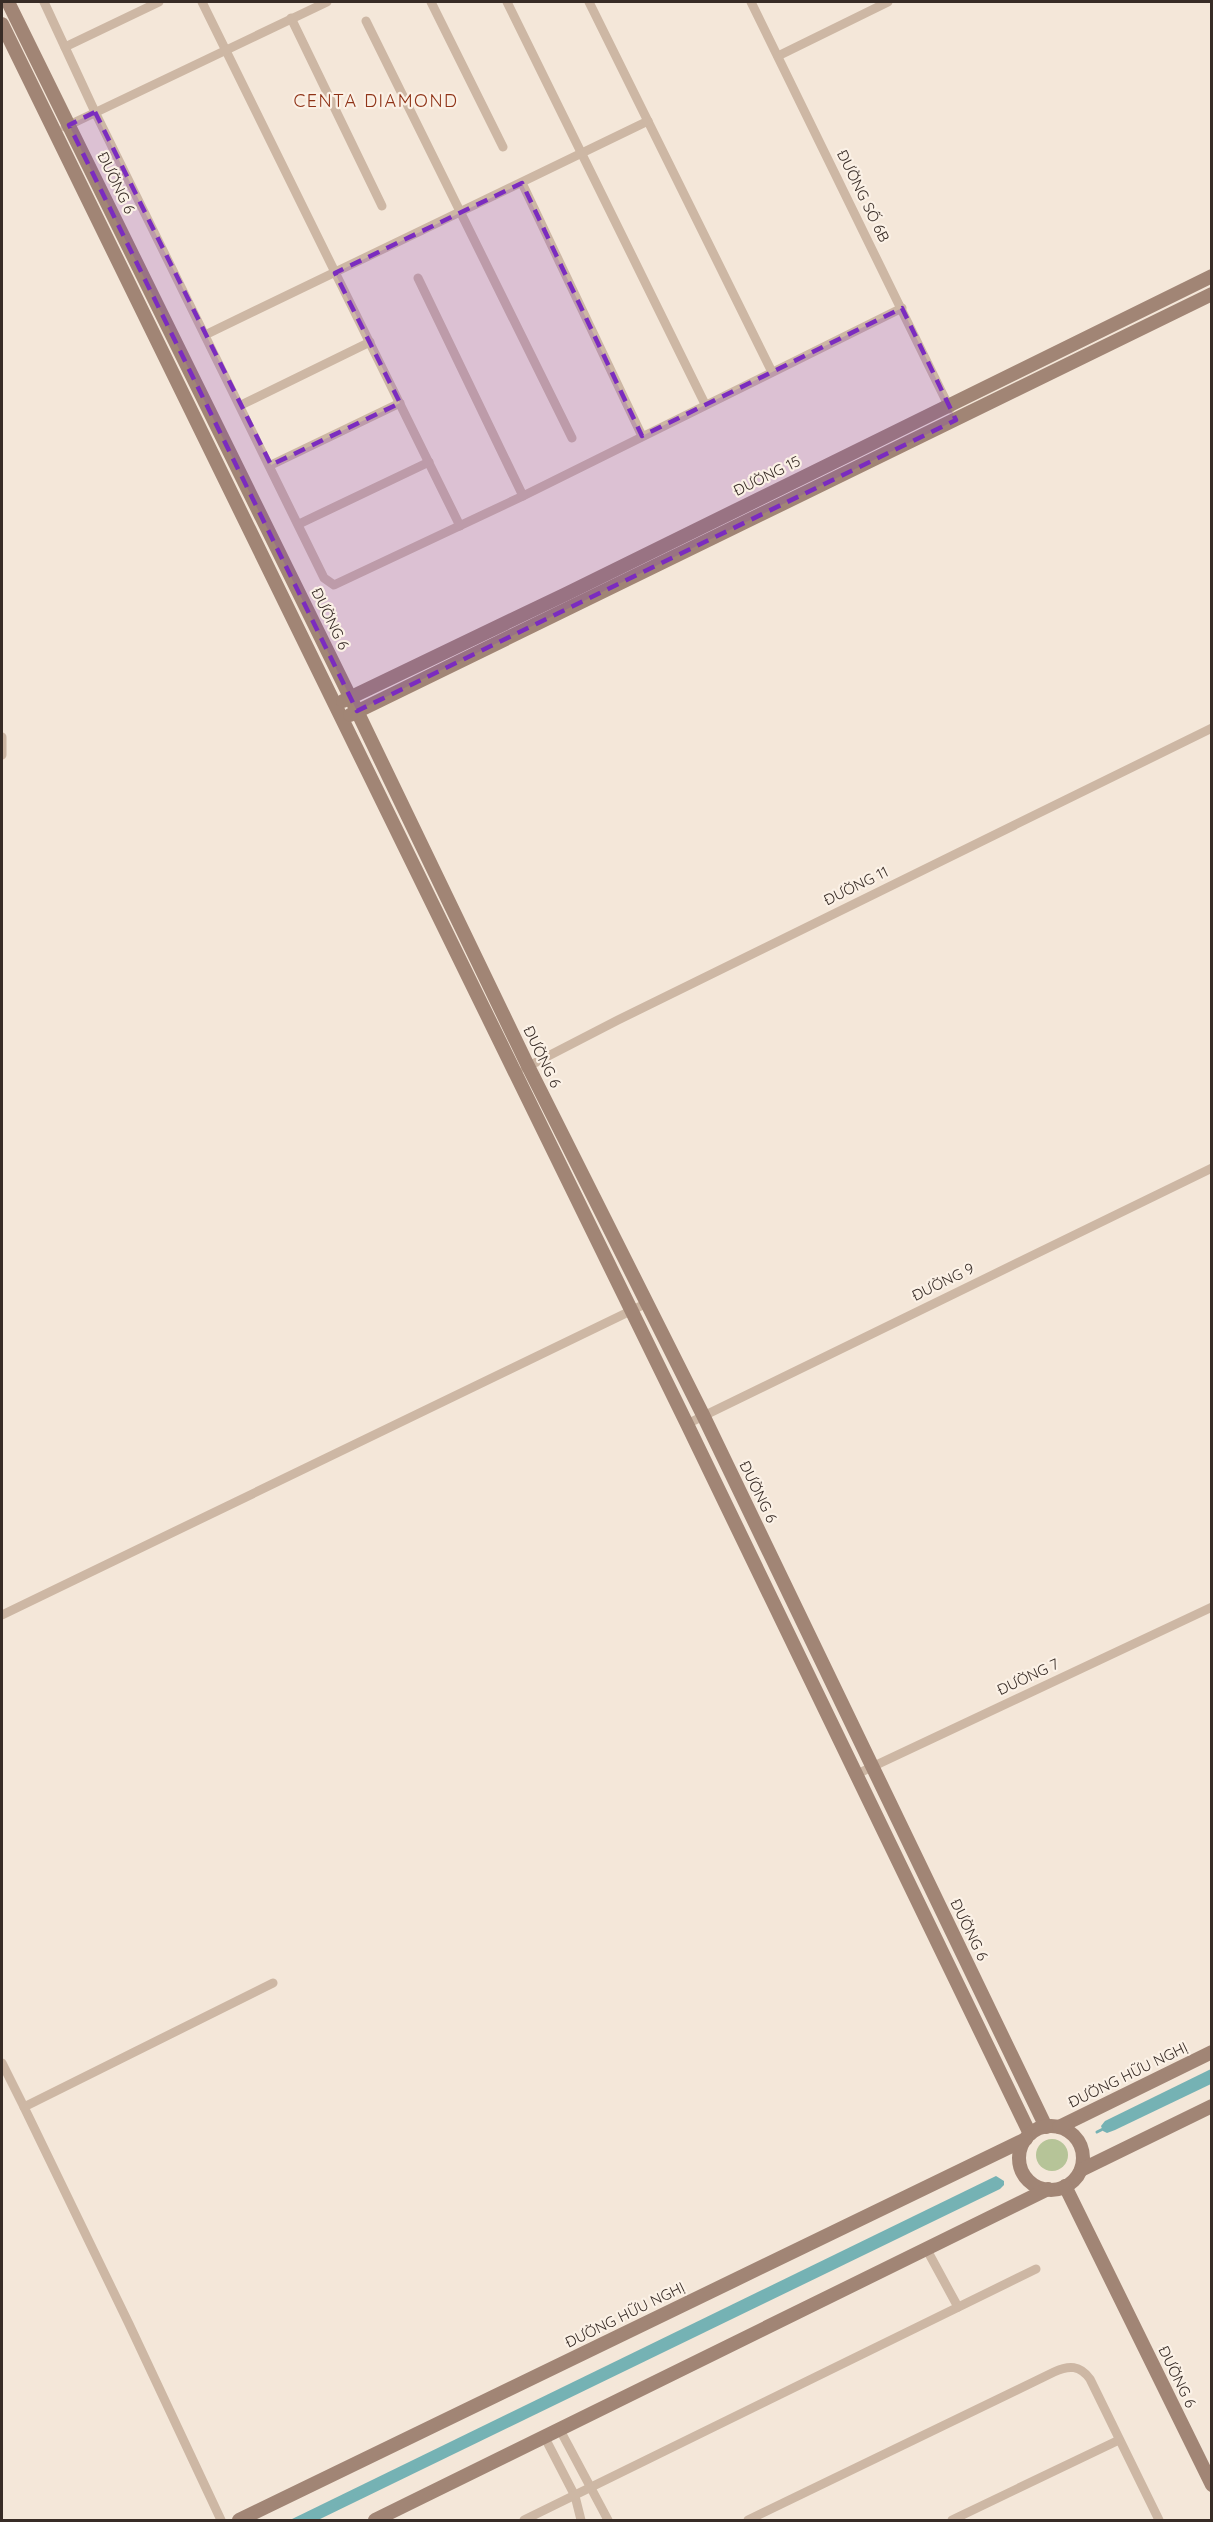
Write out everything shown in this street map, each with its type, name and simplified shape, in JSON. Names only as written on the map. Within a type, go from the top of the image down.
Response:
[{"type":"main road","name":"ĐƯỜNG 6","points":[[8,2],[357,711],[528,1066],[703,1415],[873,1767],[1052,2127]]},
{"type":"main road","name":"ĐƯỜNG 6","points":[[2,24],[687,1424],[857,1774],[1028,2136]]},
{"type":"main road","name":"ĐƯỜNG 15","points":[[342,718],[948,405],[1212,276]]},
{"type":"main road","name":"ĐƯỜNG 15","points":[[336,705],[556,606],[956,420],[1212,294]]},
{"type":"main road","name":"ĐƯỜNG HỮU NGHỊ","points":[[1052,2127],[1212,2052]]},
{"type":"main road","points":[[375,2520],[1048,2189],[1065,2186],[1072,2182],[1081,2170],[1212,2106]]},
{"type":"main road","points":[[1048,2189],[1032,2183],[1022,2170],[1020,2154],[1028,2136],[1052,2127],[1066,2130],[1078,2140],[1083,2155],[1081,2170]]},
{"type":"main road","name":"ĐƯỜNG HỮU NGHỊ","points":[[239,2520],[1028,2136]]},
{"type":"main road","name":"ĐƯỜNG 6","points":[[1065,2186],[1212,2485]]},
{"type":"street","points":[[44,2],[94,112],[271,465],[324,578],[334,585],[523,496],[902,308]]},
{"type":"street","points":[[65,46],[159,2]]},
{"type":"street","points":[[202,2],[460,526]]},
{"type":"street","points":[[55,132],[327,2]]},
{"type":"street","points":[[431,2],[503,147]]},
{"type":"street","points":[[507,2],[705,404]]},
{"type":"street","points":[[589,2],[772,372]]},
{"type":"street","name":"ĐƯỜNG SỐ 6B","points":[[751,2],[956,420]]},
{"type":"street","points":[[778,56],[888,2]]},
{"type":"street","points":[[291,18],[382,206]]},
{"type":"street","points":[[366,21],[572,438]]},
{"type":"street","points":[[205,335],[648,121]]},
{"type":"street","points":[[522,183],[642,436]]},
{"type":"street","points":[[418,278],[523,496]]},
{"type":"street","points":[[241,405],[370,342]]},
{"type":"street","points":[[271,465],[400,403]]},
{"type":"street","points":[[298,524],[429,462]]},
{"type":"street","name":"ĐƯỜNG 11","points":[[515,1073],[626,1016],[1212,728]]},
{"type":"street","points":[[2,737],[2,755]]},
{"type":"street","name":"ĐƯỜNG 9","points":[[687,1424],[1212,1168]]},
{"type":"street","points":[[2,1615],[647,1303]]},
{"type":"street","name":"ĐƯỜNG 7","points":[[857,1774],[1212,1607]]},
{"type":"street","points":[[24,2107],[273,1983]]},
{"type":"street","points":[[2,2063],[129,2324],[220,2520]]},
{"type":"street","points":[[927,2250],[958,2307]]},
{"type":"street","points":[[524,2520],[1036,2269]]},
{"type":"street","points":[[748,2520],[1066,2367],[1075,2367],[1086,2374],[1159,2520]]},
{"type":"street","points":[[560,2430],[608,2520]]},
{"type":"street","points":[[545,2438],[575,2496],[581,2520]]},
{"type":"street","points":[[952,2520],[1119,2440]]},
{"type":"highlighted area","points":[[95,112],[271,465],[400,403],[335,273],[522,183],[642,436],[902,308],[956,420],[357,711],[69,125]]},
{"type":"green space","points":[[1052,2139],[1063,2144],[1068,2155],[1063,2166],[1052,2171],[1041,2166],[1036,2155],[1041,2144]]},
{"type":"water","points":[[1211,2069],[1211,2084],[1115,2130],[1107,2133],[1103,2131],[1101,2126],[1105,2121]]},
{"type":"water","points":[[996,2176],[1004,2181],[1000,2189],[318,2520],[290,2520]]},
{"type":"waterway","points":[[1097,2132],[1105,2128]]},
{"type":"district","name":"CENTA DIAMOND","points":[[376,101]]}]
